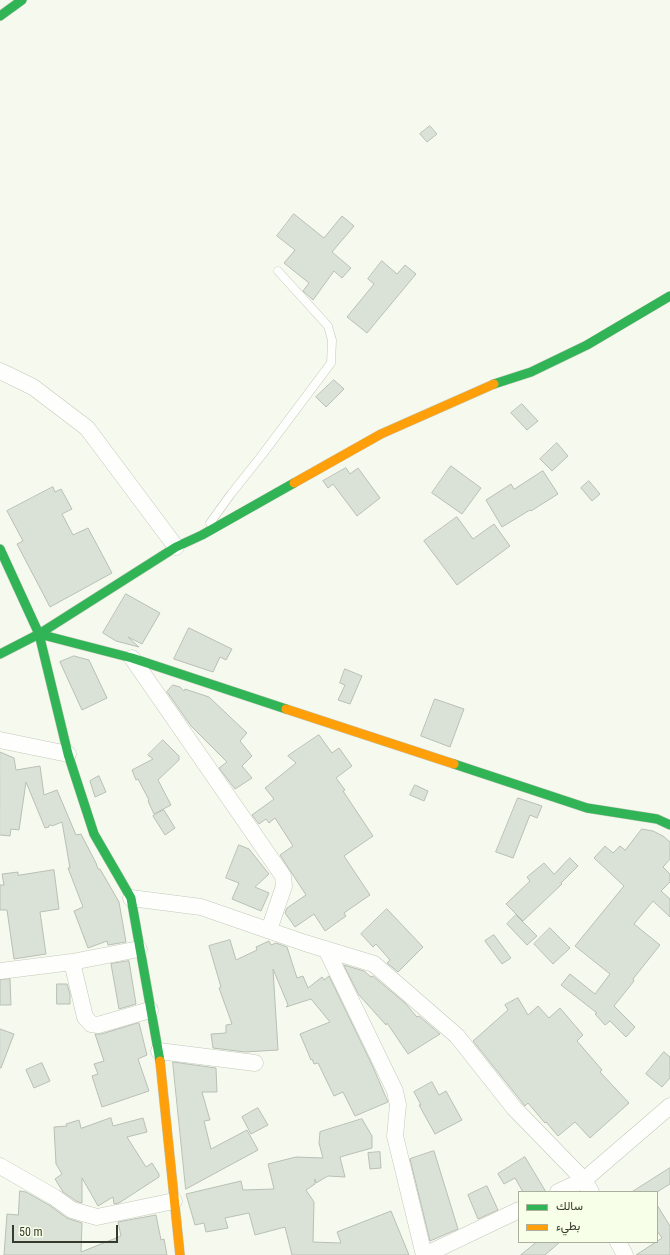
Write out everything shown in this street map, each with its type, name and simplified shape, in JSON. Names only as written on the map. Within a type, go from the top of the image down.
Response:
[{"type":"street","points":[[0,16],[22,0]]},
{"type":"street","points":[[0,654],[39,634],[176,546],[202,535],[382,434],[486,386],[531,372],[587,345],[670,296]]},
{"type":"street","points":[[0,371],[33,387],[87,428],[176,546]]},
{"type":"street","points":[[0,549],[39,634],[68,754],[94,834],[131,898],[150,1010],[159,1051],[180,1255]]},
{"type":"street","points":[[39,634],[132,658],[587,808],[657,819],[670,825]]},
{"type":"street","points":[[132,658],[283,876],[284,886],[269,930]]},
{"type":"street","points":[[0,740],[68,754]]},
{"type":"street","points":[[131,898],[201,907],[326,950],[374,964],[457,1036],[514,1108],[588,1186]]},
{"type":"street","points":[[0,970],[72,962],[139,949]]},
{"type":"street","points":[[326,950],[395,1091],[398,1105],[395,1136],[424,1255],[518,1210]]},
{"type":"street","points":[[72,962],[85,1016],[91,1024],[98,1025],[150,1010]]},
{"type":"street","points":[[159,1051],[255,1063]]},
{"type":"street","points":[[563,1191],[588,1186],[670,1106]]},
{"type":"street","points":[[0,1166],[54,1197],[72,1210],[97,1217],[174,1200]]},
{"type":"street","points":[[619,1243],[625,1255]]},
{"type":"lane","points":[[202,535],[230,494],[262,455],[331,363],[332,340],[328,326],[278,271]]},
{"type":"building","points":[[430,126],[437,134],[427,142],[420,134]]},
{"type":"building","points":[[294,214],[324,238],[342,216],[354,226],[332,252],[351,268],[342,278],[334,271],[313,300],[303,291],[309,283],[284,263],[295,250],[277,236]]},
{"type":"building","points":[[382,261],[397,274],[405,265],[416,274],[367,333],[347,317],[374,284],[368,279]]},
{"type":"building","points":[[334,380],[344,389],[326,407],[316,397]]},
{"type":"building","points":[[522,404],[538,421],[527,430],[511,413]]},
{"type":"building","points":[[557,443],[568,456],[552,471],[540,459]]},
{"type":"building","points":[[451,466],[481,488],[462,514],[432,493]]},
{"type":"building","points":[[346,468],[350,474],[358,468],[380,498],[357,516],[333,484],[328,488],[323,481]]},
{"type":"building","points":[[543,471],[558,494],[502,527],[486,500],[511,484],[514,489]]},
{"type":"building","points":[[589,481],[600,494],[592,501],[581,488]]},
{"type":"building","points":[[53,487],[55,492],[61,489],[72,509],[62,514],[73,535],[88,528],[112,573],[50,607],[17,544],[23,541],[7,511]]},
{"type":"building","points":[[457,517],[473,539],[494,524],[510,546],[457,585],[424,541]]},
{"type":"building","points":[[126,594],[160,613],[142,644],[128,637],[139,647],[116,641],[103,633]]},
{"type":"building","points":[[189,628],[232,649],[226,660],[220,657],[213,672],[174,659]]},
{"type":"building","points":[[74,656],[89,660],[107,698],[82,710],[60,662]]},
{"type":"building","points":[[345,669],[362,676],[350,704],[338,700],[345,685],[340,683]]},
{"type":"building","points":[[173,685],[180,687],[184,691],[185,689],[209,697],[247,733],[240,741],[252,756],[242,766],[252,778],[235,789],[219,768],[227,762],[191,726],[167,692]]},
{"type":"building","points":[[435,699],[464,709],[450,747],[421,736]]},
{"type":"building","points":[[319,735],[332,753],[339,748],[352,766],[336,778],[373,836],[344,856],[370,895],[344,913],[346,916],[325,931],[314,914],[295,927],[285,913],[287,908],[306,895],[280,855],[293,846],[275,818],[269,823],[266,819],[259,824],[252,815],[274,799],[265,788],[296,763],[288,756]]},
{"type":"building","points":[[163,740],[179,756],[179,760],[158,780],[171,805],[154,814],[148,801],[149,800],[138,779],[136,780],[132,770],[153,759],[148,755]]},
{"type":"building","points":[[0,752],[14,758],[16,770],[40,766],[44,795],[57,790],[76,835],[81,834],[98,869],[100,869],[119,902],[126,942],[108,945],[107,941],[88,948],[74,911],[83,907],[68,868],[70,868],[62,822],[52,826],[49,825],[49,827],[45,828],[26,782],[19,830],[11,829],[10,836],[0,835]]},
{"type":"building","points":[[99,776],[106,792],[95,797],[90,781]]},
{"type":"building","points":[[415,785],[428,791],[424,801],[410,795]]},
{"type":"building","points":[[518,798],[542,806],[537,818],[530,815],[513,858],[496,852]]},
{"type":"building","points":[[164,810],[175,828],[165,835],[153,816]]},
{"type":"building","points":[[642,829],[653,831],[663,836],[670,842],[670,859],[663,867],[670,874],[670,882],[661,891],[670,899],[670,917],[653,901],[634,924],[660,945],[614,1006],[635,1027],[626,1037],[610,1021],[605,1025],[595,1014],[597,1013],[561,985],[570,974],[595,994],[610,974],[575,946],[624,886],[594,858],[605,846],[613,853],[620,846],[625,850]]},
{"type":"building","points":[[239,845],[249,849],[269,874],[255,887],[269,893],[261,911],[232,899],[239,883],[226,878]]},
{"type":"building","points":[[570,858],[578,866],[561,883],[562,884],[523,921],[506,904],[530,881],[527,877],[544,863],[554,874]]},
{"type":"building","points":[[54,870],[59,909],[40,912],[46,954],[14,959],[7,910],[0,910],[0,885],[4,885],[2,874],[18,872],[18,875]]},
{"type":"building","points":[[387,909],[423,947],[398,972],[387,963],[390,960],[376,944],[373,947],[361,934]]},
{"type":"building","points":[[516,915],[537,936],[527,945],[507,924]]},
{"type":"building","points":[[550,928],[570,948],[553,964],[534,944]]},
{"type":"building","points":[[494,935],[511,958],[502,964],[485,941]]},
{"type":"building","points":[[230,940],[236,960],[257,950],[256,947],[269,941],[271,945],[276,943],[287,947],[297,978],[303,976],[308,988],[322,977],[324,980],[329,976],[373,1067],[388,1102],[355,1116],[343,1092],[334,1096],[318,1063],[314,1064],[312,1059],[311,1060],[300,1034],[330,1022],[311,999],[286,1007],[288,1005],[273,969],[278,1050],[245,1052],[213,1048],[211,1034],[226,1033],[226,1025],[232,1024],[219,988],[221,987],[209,946]]},
{"type":"building","points":[[129,961],[136,1004],[119,1009],[111,964]]},
{"type":"building","points":[[344,965],[364,971],[371,977],[373,976],[405,1003],[417,1017],[419,1016],[440,1034],[408,1054],[387,1023],[386,1025],[359,995]]},
{"type":"building","points":[[10,979],[11,1005],[0,1005],[0,980]]},
{"type":"building","points":[[57,984],[67,984],[70,994],[70,1004],[57,1004]]},
{"type":"building","points":[[518,998],[528,1015],[538,1006],[549,1018],[560,1008],[583,1035],[577,1041],[602,1070],[600,1072],[629,1103],[590,1138],[575,1122],[558,1136],[528,1103],[525,1106],[473,1041],[508,1010],[505,1005]]},
{"type":"building","points":[[139,1023],[147,1055],[138,1059],[149,1091],[102,1107],[92,1076],[98,1074],[94,1064],[104,1061],[95,1034],[101,1034]]},
{"type":"building","points":[[0,1029],[14,1034],[1,1068],[0,1068]]},
{"type":"building","points":[[664,1052],[670,1057],[670,1078],[662,1087],[646,1074]]},
{"type":"building","points":[[173,1062],[216,1068],[217,1092],[202,1092],[210,1120],[204,1121],[211,1149],[247,1130],[258,1150],[186,1189]]},
{"type":"building","points":[[42,1063],[50,1081],[34,1088],[26,1070]]},
{"type":"building","points":[[432,1082],[439,1095],[446,1091],[462,1120],[435,1134],[419,1105],[421,1105],[414,1092]]},
{"type":"building","points":[[258,1108],[268,1125],[251,1134],[242,1117]]},
{"type":"building","points":[[111,1118],[113,1126],[143,1118],[147,1132],[127,1137],[146,1167],[152,1163],[159,1174],[159,1177],[119,1203],[114,1204],[113,1197],[98,1206],[82,1178],[82,1203],[76,1201],[63,1192],[55,1179],[62,1174],[56,1164],[54,1127],[67,1126],[66,1124],[79,1120],[81,1128]]},
{"type":"building","points":[[362,1119],[372,1136],[372,1148],[340,1157],[345,1177],[328,1176],[316,1183],[315,1179],[315,1184],[306,1190],[314,1202],[313,1242],[341,1243],[337,1232],[391,1211],[409,1255],[292,1255],[285,1227],[255,1235],[249,1213],[225,1218],[228,1228],[206,1232],[204,1223],[195,1225],[186,1194],[241,1181],[243,1190],[274,1189],[268,1164],[296,1157],[323,1158],[319,1143],[320,1132]]},
{"type":"building","points":[[434,1151],[458,1229],[430,1241],[410,1159]]},
{"type":"building","points":[[380,1152],[381,1168],[370,1169],[368,1153]]},
{"type":"building","points":[[525,1157],[545,1191],[522,1191],[515,1178],[504,1184],[498,1174]]},
{"type":"building","points":[[670,1168],[670,1184],[658,1191],[634,1191]]},
{"type":"building","points":[[487,1186],[498,1210],[478,1219],[468,1195]]},
{"type":"building","points":[[20,1191],[26,1192],[49,1205],[67,1218],[82,1223],[81,1252],[121,1236],[118,1222],[156,1215],[161,1240],[164,1239],[167,1255],[4,1255],[7,1214],[18,1215]]},
{"type":"building","points":[[658,1207],[670,1226],[670,1255],[636,1255],[654,1243],[658,1243],[658,1241],[662,1238],[658,1232]]},
{"type":"building","points":[[536,1243],[559,1243],[545,1255],[521,1255]]},
{"type":"traffic: fast","points":[[0,16],[22,0]]},
{"type":"traffic: fast","points":[[494,384],[531,372],[587,345],[670,296]]},
{"type":"traffic: fast","points":[[0,654],[39,634],[176,547],[202,535],[294,483]]},
{"type":"traffic: fast","points":[[0,549],[39,634],[68,754],[94,834],[131,898],[160,1061]]},
{"type":"traffic: fast","points":[[39,634],[132,658],[286,709]]},
{"type":"traffic: fast","points":[[454,764],[587,808],[657,819],[670,825]]},
{"type":"traffic: slow","points":[[294,483],[381,434],[494,384]]},
{"type":"traffic: slow","points":[[286,709],[454,764]]},
{"type":"traffic: slow","points":[[160,1061],[180,1255]]}]
